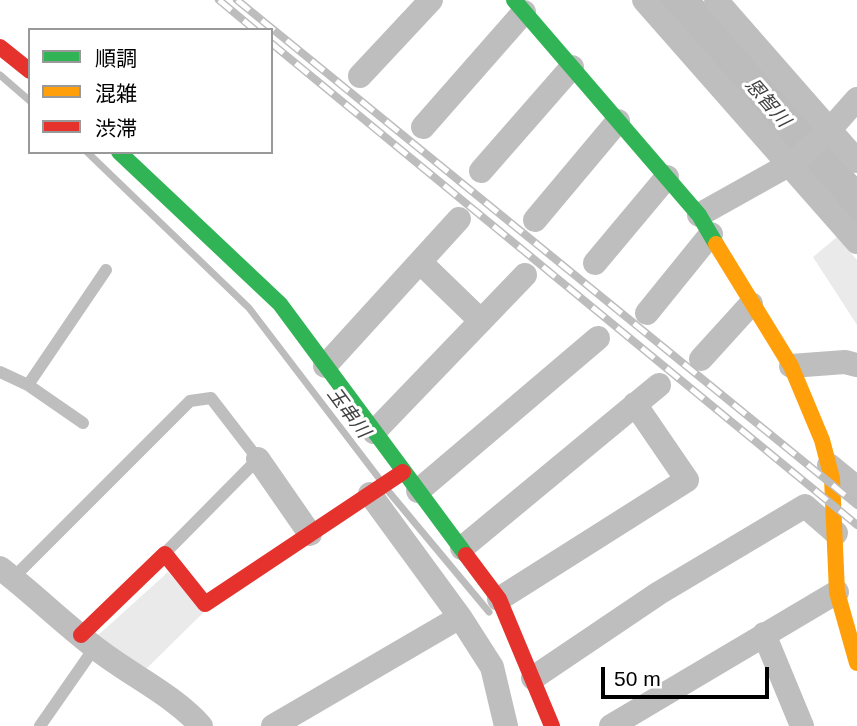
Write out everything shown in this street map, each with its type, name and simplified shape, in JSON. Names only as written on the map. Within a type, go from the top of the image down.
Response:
[{"type":"street","points":[[360,76],[431,0]]},
{"type":"street","points":[[644,0],[857,242]]},
{"type":"street","points":[[716,0],[828,132],[857,161]]},
{"type":"street","points":[[423,127],[519,6],[667,177],[705,225],[790,366],[822,440],[829,465],[836,533],[837,592],[857,663]]},
{"type":"street","points":[[0,47],[28,69]]},
{"type":"street","points":[[481,171],[572,67]]},
{"type":"street","points":[[648,313],[705,225],[791,164],[828,132],[857,99]]},
{"type":"street","points":[[535,220],[618,121]]},
{"type":"street","points":[[121,154],[280,304],[499,599],[552,726]]},
{"type":"street","points":[[595,263],[667,177]]},
{"type":"street","points":[[325,366],[459,219]]},
{"type":"street","points":[[420,262],[481,321]]},
{"type":"street","points":[[374,432],[525,275]]},
{"type":"street","points":[[701,359],[751,303]]},
{"type":"street","points":[[88,641],[165,554],[205,604],[370,494],[410,482],[598,338]]},
{"type":"street","points":[[790,366],[845,362],[857,365]]},
{"type":"street","points":[[462,548],[659,385]]},
{"type":"street","points":[[499,599],[687,480],[635,404]]},
{"type":"street","points":[[258,460],[310,534]]},
{"type":"street","points":[[829,465],[857,488]]},
{"type":"street","points":[[370,494],[460,617],[492,667],[506,726]]},
{"type":"street","points":[[533,678],[659,593],[806,506],[836,533]]},
{"type":"street","points":[[7,573],[88,641],[187,709],[201,726]]},
{"type":"street","points":[[611,726],[837,592]]},
{"type":"street","points":[[273,726],[460,617]]},
{"type":"street","points":[[764,634],[802,726]]},
{"type":"lane","points":[[28,385],[106,270]]},
{"type":"lane","points":[[2,377],[28,385],[83,423]]},
{"type":"lane","points":[[7,573],[190,401],[211,398],[258,460],[165,554]]},
{"type":"lane","points":[[40,726],[88,641]]},
{"type":"shaded area","points":[[837,237],[857,260],[857,325],[813,257]]},
{"type":"shaded area","points":[[168,572],[204,612],[144,671],[95,638]]},
{"type":"waterway","name":"恩智川","points":[[676,0],[857,207]]},
{"type":"waterway","name":"玉串川","points":[[0,75],[28,99]]},
{"type":"waterway","name":"玉串川","points":[[89,154],[249,308],[378,477]]},
{"type":"waterway","name":"玉串川","points":[[389,492],[489,612]]},
{"type":"railway","points":[[219,0],[253,28]]},
{"type":"railway","points":[[237,0],[271,28]]},
{"type":"railway","points":[[273,29],[857,505]]},
{"type":"railway","points":[[273,45],[857,525]]},
{"type":"traffic: fast","points":[[514,0],[699,215],[716,244]]},
{"type":"traffic: fast","points":[[121,154],[280,304],[466,555]]},
{"type":"traffic: slow","points":[[716,244],[791,366],[822,440],[832,478],[837,592],[857,663]]},
{"type":"traffic: jam","points":[[0,47],[28,69]]},
{"type":"traffic: jam","points":[[81,635],[165,554],[205,604],[403,472]]},
{"type":"traffic: jam","points":[[466,555],[499,599],[552,726]]}]
